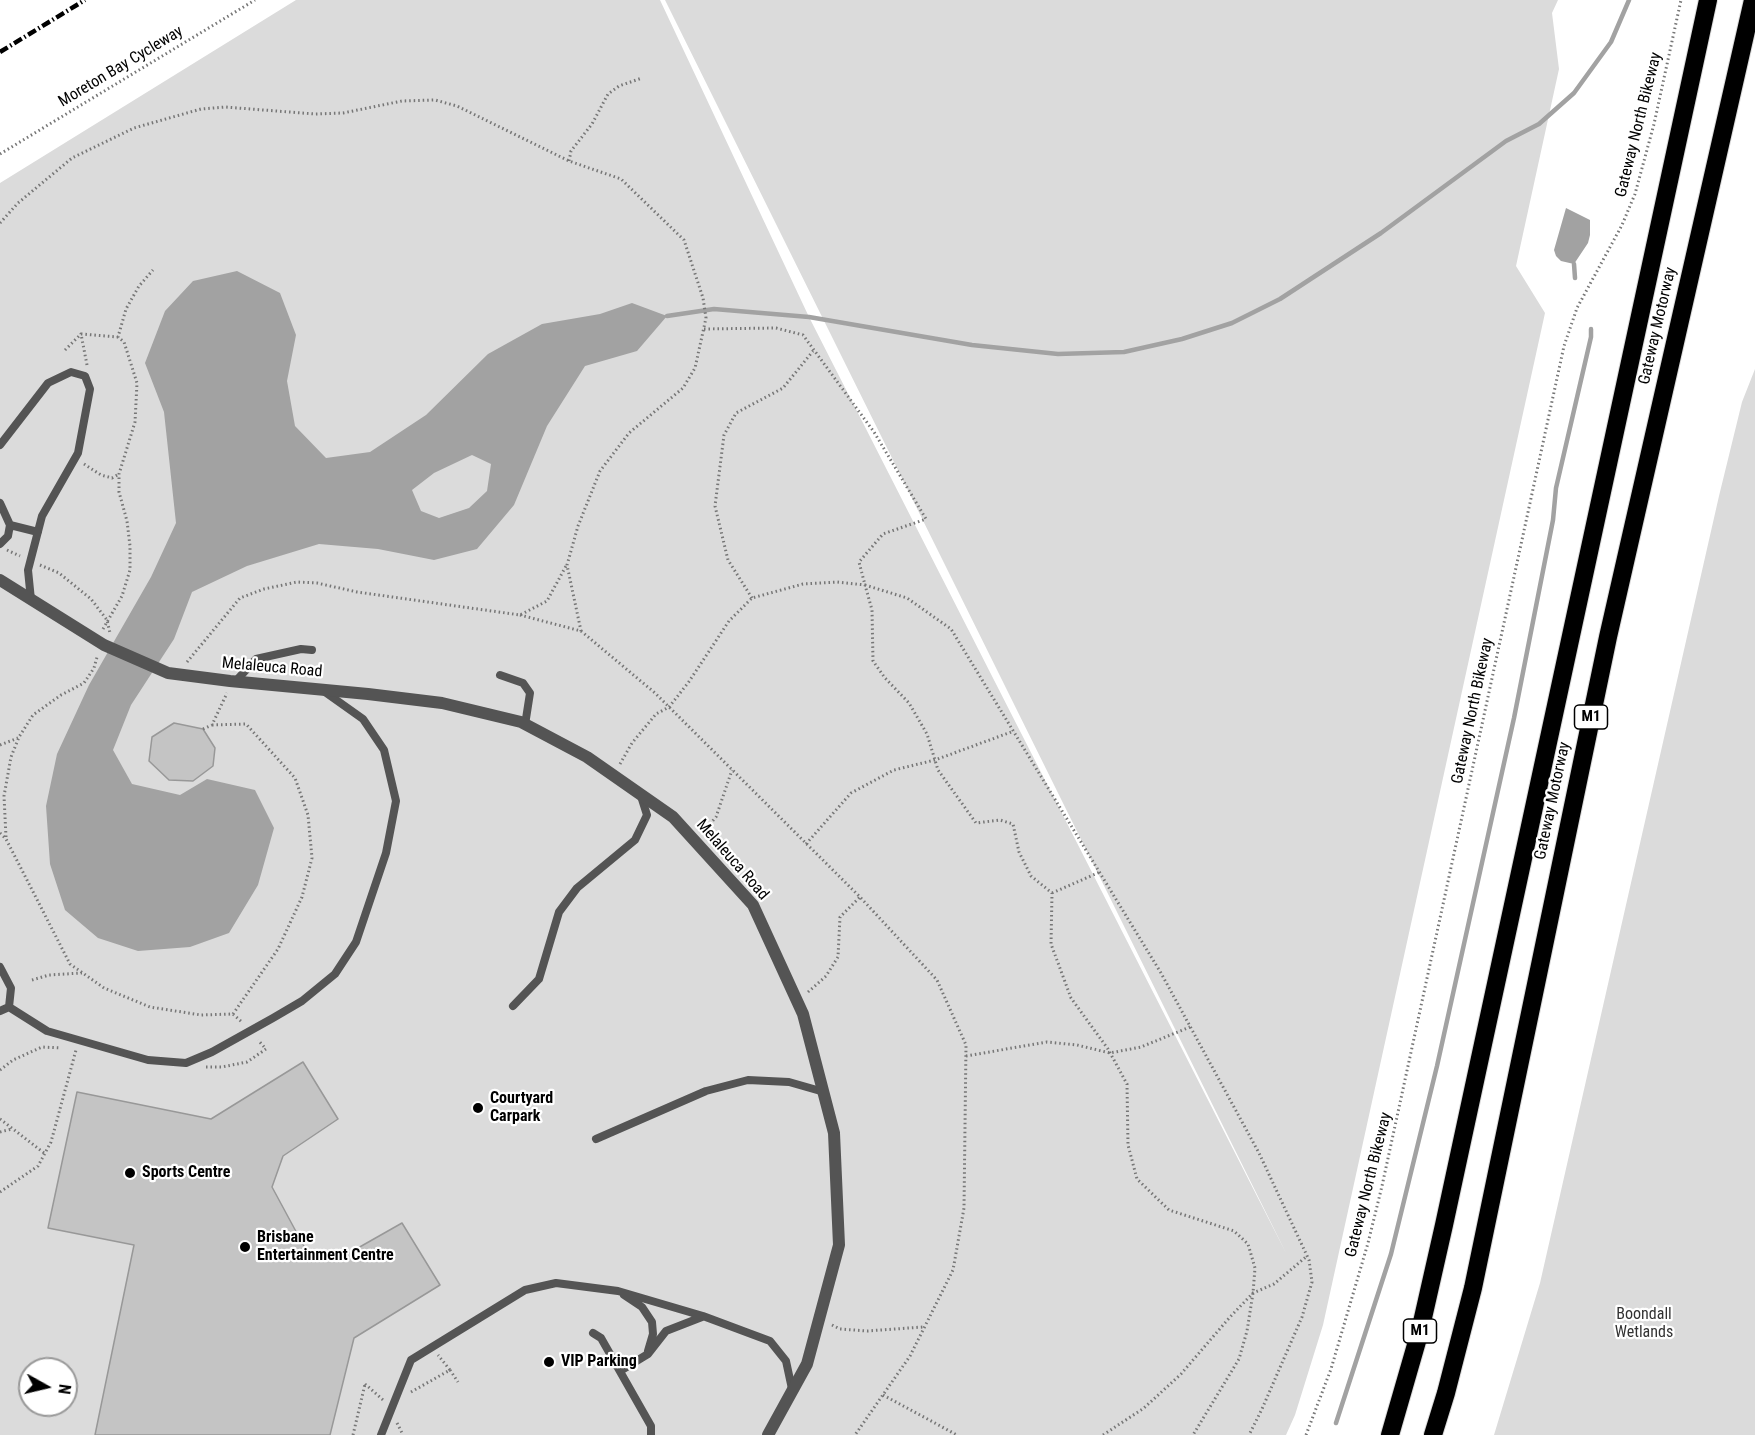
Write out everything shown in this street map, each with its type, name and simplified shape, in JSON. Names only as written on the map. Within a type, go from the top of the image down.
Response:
[{"type":"highway","name":"Gateway Motorway","points":[[1390,1435],[1420,1331],[1444,1225],[1708,0]]},
{"type":"highway","name":"Gateway Motorway","points":[[1432,1435],[1446,1393],[1473,1288],[1608,638],[1753,0]]},
{"type":"street","points":[[0,580],[31,600],[108,641]]},
{"type":"street","name":"Melaleuca Road","points":[[108,641],[174,671],[233,682],[321,689],[442,703],[525,725],[587,757],[673,818],[753,905],[803,1014],[824,1092],[834,1133],[839,1245],[807,1364],[768,1435]]},
{"type":"lane","points":[[0,445],[48,383],[71,372],[85,376],[90,389],[76,457],[42,516],[28,570],[31,600]]},
{"type":"lane","points":[[0,503],[10,525],[8,536],[0,546]]},
{"type":"lane","points":[[10,525],[38,532]]},
{"type":"lane","points":[[233,682],[256,658],[301,649],[312,650]]},
{"type":"lane","points":[[500,675],[523,683],[530,693],[525,725]]},
{"type":"lane","points":[[9,1007],[47,1031],[148,1060],[186,1063],[212,1052],[302,1001],[335,974],[356,942],[386,853],[396,801],[384,750],[363,719],[321,689]]},
{"type":"lane","points":[[513,1006],[539,979],[559,912],[577,888],[635,840],[647,815],[641,795]]},
{"type":"lane","points":[[0,967],[11,988],[9,1007]]},
{"type":"lane","points":[[0,1011],[9,1007]]},
{"type":"lane","points":[[596,1139],[706,1091],[748,1080],[789,1082],[824,1092]]},
{"type":"lane","points":[[381,1435],[411,1360],[525,1290],[556,1283],[618,1291],[704,1316],[770,1341],[786,1361],[792,1391]]},
{"type":"lane","points":[[618,1291],[642,1307],[652,1322],[653,1334],[648,1354]]},
{"type":"lane","points":[[620,1371],[648,1354],[666,1331],[704,1316]]},
{"type":"lane","points":[[592,1333],[601,1338],[651,1426],[651,1435]]},
{"type":"path","name":"Moreton Bay Cycleway","points":[[0,154],[255,0]]},
{"type":"path","name":"Gateway North Bikeway","points":[[1306,1435],[1331,1369],[1368,1243],[1382,1186],[1564,346],[1577,308],[1622,225],[1635,194],[1654,124],[1681,0]]},
{"type":"path","points":[[569,161],[571,151],[592,124],[608,94],[619,86],[642,78]]},
{"type":"path","points":[[0,223],[18,203],[72,158],[134,128],[201,109],[225,107],[315,114],[344,113],[402,101],[435,100],[457,106],[569,161],[621,178],[684,240],[703,298],[706,318],[695,368],[683,388],[629,433],[600,471],[578,526],[567,565],[547,600],[520,615]]},
{"type":"path","points":[[118,337],[126,309],[153,270]]},
{"type":"path","points":[[704,329],[776,328],[803,335],[874,432],[926,519],[884,534],[859,562],[872,610],[873,661],[909,704],[927,734],[938,770],[976,823],[1000,820],[1012,824],[1019,852],[1031,876],[1052,893]]},
{"type":"path","points":[[81,334],[87,363],[85,376]]},
{"type":"path","points":[[65,350],[81,334],[118,337],[124,342],[137,383],[138,400],[135,422],[119,474],[119,492],[127,521],[130,546],[130,570],[122,596],[102,632]]},
{"type":"path","points":[[752,598],[728,560],[715,506],[724,435],[736,412],[783,388],[814,351]]},
{"type":"path","points":[[76,457],[101,475],[112,478],[119,474]]},
{"type":"path","points":[[0,546],[59,573],[91,599],[107,620],[108,641]]},
{"type":"path","points":[[567,565],[581,631]]},
{"type":"path","points":[[174,671],[240,598],[264,588],[297,582],[317,583],[357,592],[520,615],[581,631],[669,707],[860,897],[937,980],[966,1046],[964,1208],[953,1270],[909,1356],[855,1435]]},
{"type":"path","points":[[614,776],[632,743],[656,714],[669,707],[688,683],[729,621],[752,598],[803,584],[837,582],[866,585],[907,598],[951,629],[1161,973],[1259,1153],[1307,1256],[1312,1282],[1302,1317],[1249,1435]]},
{"type":"path","points":[[6,838],[4,796],[11,757],[19,737],[33,715],[61,694],[84,683],[94,668],[97,657]]},
{"type":"path","points":[[212,725],[233,682]]},
{"type":"path","points":[[203,729],[212,725],[246,724],[295,777],[308,815],[312,858],[302,897],[278,949],[233,1014]]},
{"type":"path","points":[[806,844],[851,793],[894,770],[935,760],[1014,731]]},
{"type":"path","points":[[0,745],[19,737]]},
{"type":"path","points":[[694,841],[716,817],[732,770]]},
{"type":"path","points":[[0,833],[6,838],[70,964],[104,988],[150,1007],[201,1015],[233,1014],[242,1022]]},
{"type":"path","points":[[1052,893],[1100,872]]},
{"type":"path","points":[[1052,893],[1051,944],[1071,998],[1110,1053],[1127,1084],[1128,1145],[1137,1179],[1169,1210],[1234,1231],[1248,1244],[1255,1268],[1247,1331],[1239,1359],[1193,1435]]},
{"type":"path","points":[[796,998],[809,991],[826,976],[838,957],[840,917],[860,897]]},
{"type":"path","points":[[32,980],[49,975],[83,973]]},
{"type":"path","points":[[966,1056],[1047,1042],[1077,1045],[1110,1053],[1141,1047],[1190,1027]]},
{"type":"path","points":[[258,1040],[266,1049]]},
{"type":"path","points":[[0,1192],[38,1166],[45,1154],[51,1142],[76,1049]]},
{"type":"path","points":[[0,1119],[45,1154]]},
{"type":"path","points":[[0,1132],[12,1129]]},
{"type":"path","points":[[1103,1435],[1144,1408],[1181,1374],[1253,1293],[1274,1284],[1307,1256]]},
{"type":"path","points":[[819,1319],[840,1329],[924,1327]]},
{"type":"path","points":[[432,1347],[458,1382]]},
{"type":"path","points":[[410,1392],[450,1370]]},
{"type":"path","points":[[353,1435],[365,1384]]},
{"type":"path","points":[[883,1395],[957,1435]]},
{"type":"green space","name":"Brisbane Entertainment Centre","points":[[296,0],[660,0],[809,317],[1286,1253],[665,0],[1558,0],[1552,13],[1559,69],[1516,266],[1545,313],[1323,1325],[1295,1415],[1286,1435],[0,1435],[0,183]]},
{"type":"green space","name":"Boondall Wetlands","points":[[1755,369],[1755,1435],[1494,1435],[1540,1283],[1719,496],[1742,402]]},
{"type":"shaded area","points":[[1566,208],[1590,220],[1588,243],[1574,264],[1561,261],[1554,250]]},
{"type":"shaded area","points":[[237,271],[280,293],[296,335],[287,381],[295,426],[326,458],[370,452],[426,415],[488,354],[542,324],[600,314],[632,303],[667,316],[637,351],[585,366],[547,426],[514,505],[477,549],[434,560],[378,549],[319,544],[247,566],[192,592],[174,639],[131,705],[113,750],[132,784],[180,795],[207,779],[255,790],[274,828],[258,885],[229,933],[190,947],[138,951],[98,938],[65,910],[50,864],[46,806],[57,754],[89,685],[151,577],[176,523],[164,412],[145,363],[165,311],[193,281]],"holes":[[[472,455],[491,464],[487,491],[469,508],[439,518],[421,511],[412,490],[434,473]]]},
{"type":"building","points":[[174,723],[203,729],[215,748],[213,766],[193,781],[169,780],[149,761],[152,737]]},
{"type":"building","name":"Brisbane Entertainment Centre","points":[[303,1062],[338,1119],[283,1156],[272,1187],[306,1250],[335,1261],[402,1223],[440,1285],[354,1338],[330,1435],[95,1435],[134,1245],[48,1228],[77,1092],[211,1119]]},
{"type":"waterway","points":[[667,316],[714,309],[809,317],[972,345],[1058,354],[1124,352],[1182,339],[1232,323],[1280,299],[1381,233],[1506,141],[1539,124],[1574,93],[1611,42],[1629,0]]},
{"type":"waterway","points":[[1574,264],[1575,278]]},
{"type":"waterway","points":[[1336,1423],[1391,1254],[1437,1066],[1514,718],[1553,520],[1556,488],[1591,329]]},
{"type":"railway","points":[[0,52],[85,0]]},
{"type":"place","name":"Courtyard Carpark","points":[[478,1108]]},
{"type":"place","name":"Sports Centre","points":[[130,1173]]},
{"type":"place","name":"Brisbane Entertainment Centre","points":[[245,1247]]},
{"type":"place","name":"VIP Parking","points":[[549,1362]]}]
